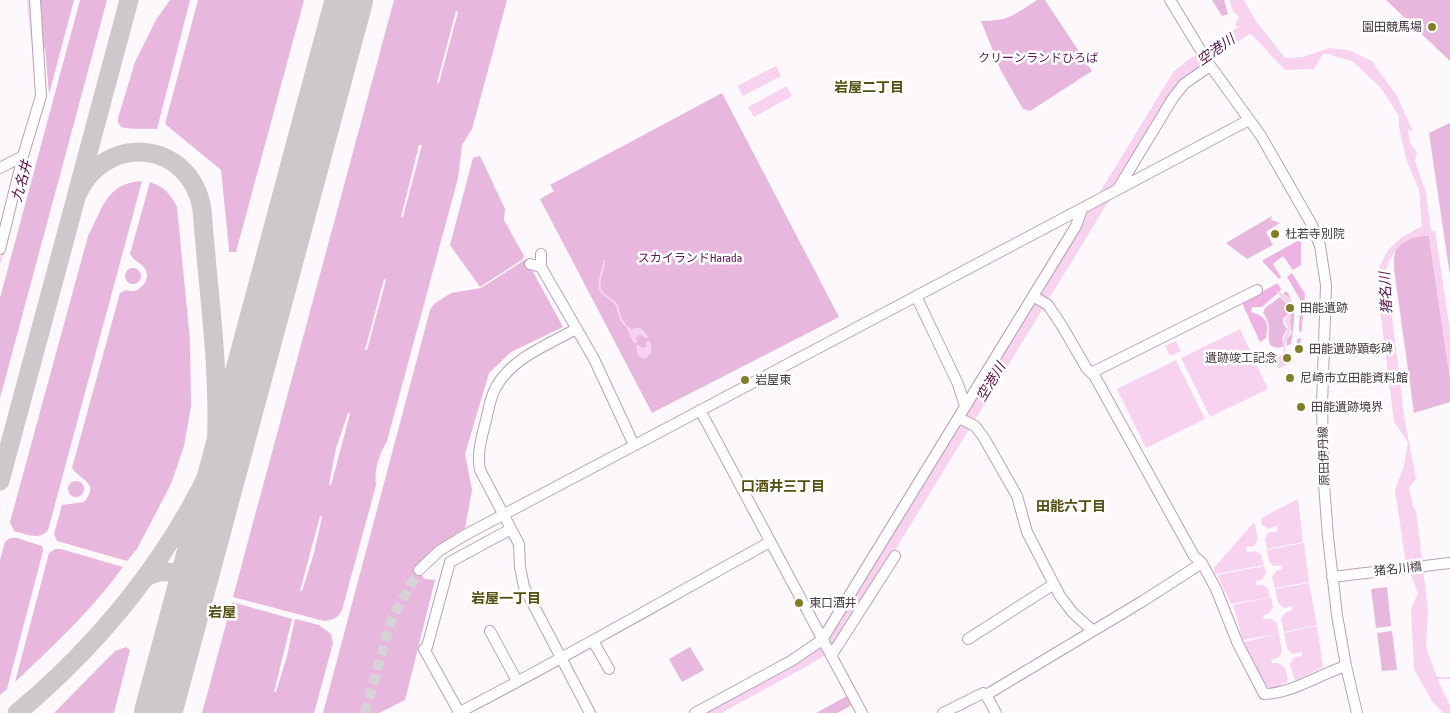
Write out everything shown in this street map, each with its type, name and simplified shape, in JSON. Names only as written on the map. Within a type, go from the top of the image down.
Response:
[{"type":"street","points":[[0,248],[23,156],[42,96],[34,0]]},
{"type":"street","name":"原田伊丹線","points":[[1170,0],[1209,65],[1249,120],[1289,183],[1312,225],[1324,260],[1326,285],[1323,367],[1324,484],[1337,615],[1357,713]]},
{"type":"street","points":[[1117,190],[1184,84],[1209,65]]},
{"type":"street","points":[[419,570],[440,551],[503,514],[1249,120]]},
{"type":"street","points":[[0,168],[23,156]]},
{"type":"street","points":[[826,648],[964,420],[966,406],[1034,297],[1076,226],[1084,208]]},
{"type":"street","points":[[540,254],[541,267],[594,359],[634,444]]},
{"type":"street","points":[[530,264],[541,267]]},
{"type":"street","points":[[1092,373],[1257,290]]},
{"type":"street","points":[[916,296],[958,384],[966,406]]},
{"type":"street","points":[[1034,297],[1046,304],[1062,326],[1087,369],[1092,373],[1194,556],[1202,563],[1216,588],[1238,644],[1264,694],[1300,685],[1346,666]]},
{"type":"street","points":[[576,329],[515,363],[508,370],[495,388],[478,450],[478,464],[519,544],[520,568],[524,587],[590,713]]},
{"type":"street","points":[[700,410],[862,713]]},
{"type":"street","points":[[964,420],[975,426],[984,438],[1017,496],[1027,532],[1060,596],[1073,613],[1092,630]]},
{"type":"street","points":[[511,529],[450,562],[425,648],[458,713],[593,641],[770,542]]},
{"type":"street","points":[[695,713],[791,661],[826,648],[895,556]]},
{"type":"street","points":[[943,713],[983,693],[986,695],[1143,601],[1202,563]]},
{"type":"street","name":"猪名川橋","points":[[1332,577],[1450,563]]},
{"type":"street","points":[[968,639],[1054,584]]},
{"type":"street","points":[[490,632],[518,681]]},
{"type":"street","points":[[593,641],[608,669]]},
{"type":"street","points":[[986,695],[996,713]]},
{"type":"green space","points":[[39,0],[74,0],[49,94],[45,48],[43,47]]},
{"type":"green space","points":[[80,0],[107,0],[0,398],[0,298]]},
{"type":"green space","points":[[170,0],[190,0],[157,129],[121,127],[118,118],[135,62],[156,20]]},
{"type":"green space","points":[[198,0],[304,0],[236,252],[229,252],[221,170],[165,124]]},
{"type":"green space","points":[[394,0],[507,0],[472,129],[462,145],[458,178],[387,441],[378,462],[376,485],[342,610],[335,618],[324,621],[233,597]],"holes":[[[456,11],[458,12],[439,83],[437,83]],[[419,145],[422,145],[403,217],[401,217]],[[384,279],[386,280],[367,350],[365,350]],[[348,413],[350,414],[331,485],[329,485],[336,448]],[[320,516],[322,517],[314,553],[302,591],[300,591]]]},
{"type":"green space","name":"クリーンランドひろば","points":[[1037,0],[1045,0],[1092,71],[1030,111],[1023,109],[1001,71],[981,21],[1005,18]]},
{"type":"green space","points":[[1212,0],[1224,0],[1228,14],[1222,16]]},
{"type":"green space","name":"園田競馬場","points":[[1386,0],[1450,0],[1450,61]]},
{"type":"green space","name":"スカイランドHarada","points":[[722,93],[839,317],[652,413],[540,199],[554,191],[550,185]]},
{"type":"green space","points":[[1450,123],[1450,276],[1429,133]]},
{"type":"green space","points":[[480,156],[505,209],[504,220],[524,256],[523,259],[480,287],[450,245],[473,158]]},
{"type":"green space","points":[[142,181],[48,530],[36,536],[14,531],[10,522],[88,236],[102,207],[113,192],[130,183]]},
{"type":"green space","points":[[150,182],[166,191],[177,207],[190,341],[191,406],[184,446],[171,484],[137,549],[127,561],[57,541],[54,534],[62,505],[84,502],[89,496],[90,486],[72,468],[120,293],[126,290],[137,290],[143,285],[147,276],[145,269],[130,254]]},
{"type":"green space","points":[[1272,216],[1271,220],[1280,223],[1266,232],[1273,245],[1247,259],[1226,243]]},
{"type":"green space","points":[[1418,235],[1429,236],[1450,378],[1450,402],[1414,413],[1394,261],[1398,247]]},
{"type":"green space","points":[[526,259],[563,327],[511,352],[489,373],[465,454],[472,490],[465,528],[434,548],[414,567],[425,579],[435,580],[405,700],[379,713],[323,713],[430,310],[434,304],[451,293],[481,288]]},
{"type":"green space","points":[[130,268],[136,268],[141,273],[139,282],[130,284],[125,279],[125,273]]},
{"type":"green space","points":[[1286,291],[1290,296],[1291,300],[1283,294]]},
{"type":"green space","points":[[1280,297],[1284,300],[1288,314],[1283,319],[1287,329],[1282,338],[1284,346],[1278,348],[1271,346],[1269,342],[1269,327],[1263,313],[1265,308]]},
{"type":"green space","points":[[1293,307],[1294,323],[1291,344],[1287,346],[1287,339],[1292,333],[1290,320]]},
{"type":"green space","points":[[73,481],[79,481],[84,486],[82,495],[73,497],[68,492],[68,486]]},
{"type":"green space","points":[[10,538],[17,538],[42,546],[43,551],[7,689],[0,695],[0,560],[5,542]]},
{"type":"green space","points":[[55,549],[61,549],[123,567],[85,613],[15,682],[49,553]]},
{"type":"green space","points":[[1387,587],[1391,626],[1376,628],[1371,589]]},
{"type":"green space","points":[[232,602],[292,619],[274,692],[276,692],[287,656],[295,619],[319,625],[331,634],[333,643],[314,713],[202,713]]},
{"type":"green space","points":[[1392,631],[1397,670],[1382,671],[1377,633]]},
{"type":"green space","points":[[126,647],[130,650],[114,713],[54,713],[115,651]]},
{"type":"green space","points":[[690,647],[704,670],[682,682],[669,659]]},
{"type":"green space","points":[[847,696],[852,705],[837,713],[816,713]]},
{"type":"shaded area","points":[[1301,239],[1301,265],[1293,270],[1283,256],[1273,264],[1281,277],[1279,279],[1263,260]]},
{"type":"shaded area","points":[[1292,273],[1305,294],[1301,336],[1299,331],[1300,299],[1287,277]]},
{"type":"shaded area","points":[[1276,284],[1281,289],[1280,291],[1262,307],[1252,307],[1251,312],[1263,318],[1267,324],[1266,338],[1260,342],[1242,303]]},
{"type":"shaded area","points":[[1301,338],[1300,346],[1297,344],[1297,339]]},
{"type":"water","name":"猪名川","points":[[1230,0],[1244,0],[1256,21],[1285,58],[1303,57],[1329,48],[1348,50],[1372,61],[1397,96],[1413,132],[1408,129],[1410,143],[1417,152],[1415,161],[1426,193],[1431,231],[1435,230],[1450,331],[1450,378],[1429,236],[1413,238],[1401,245],[1392,256],[1386,270],[1405,422],[1416,479],[1409,487],[1413,507],[1416,511],[1428,610],[1426,648],[1450,705],[1450,713],[1443,713],[1432,701],[1414,669],[1411,609],[1418,593],[1406,564],[1395,490],[1404,466],[1408,442],[1394,422],[1379,301],[1380,266],[1388,250],[1401,238],[1422,226],[1419,190],[1406,159],[1399,127],[1399,116],[1380,87],[1352,61],[1331,54],[1323,54],[1314,69],[1285,70],[1252,35],[1235,25],[1239,17],[1232,10]]},
{"type":"water","points":[[776,66],[781,76],[743,96],[737,86]]},
{"type":"water","points":[[787,86],[792,96],[754,117],[748,107]]},
{"type":"water","points":[[1276,290],[1290,298],[1293,309],[1290,321],[1291,333],[1288,336],[1285,348],[1287,364],[1279,369],[1273,359],[1283,354],[1284,338],[1288,328],[1284,320],[1290,313],[1286,303]]},
{"type":"water","points":[[628,326],[631,329],[641,329],[648,337],[645,339],[639,335],[636,338],[637,343],[635,344],[626,327]]},
{"type":"water","points":[[1240,329],[1268,389],[1210,417],[1181,358]]},
{"type":"water","points":[[649,340],[651,353],[646,358],[642,358],[638,355],[636,347],[639,345],[642,348],[647,347],[646,342]]},
{"type":"water","points":[[1176,341],[1181,351],[1170,356],[1165,346]]},
{"type":"water","points":[[1176,360],[1205,419],[1146,448],[1117,389]]},
{"type":"water","points":[[1298,499],[1303,542],[1267,549],[1265,539],[1268,533],[1278,531],[1277,526],[1268,529],[1262,525],[1261,520],[1263,517]]},
{"type":"water","points":[[1253,523],[1255,524],[1258,539],[1254,546],[1246,547],[1247,552],[1256,551],[1261,555],[1264,565],[1215,574],[1214,568]]},
{"type":"water","points":[[1304,543],[1309,582],[1275,588],[1272,577],[1276,571],[1282,569],[1282,565],[1274,566],[1269,562],[1267,550]]},
{"type":"water","points":[[1264,566],[1266,573],[1262,580],[1256,581],[1256,585],[1268,588],[1270,597],[1231,604],[1217,575]]},
{"type":"water","points":[[1309,583],[1317,625],[1284,632],[1281,619],[1285,613],[1292,610],[1292,606],[1284,608],[1278,603],[1275,589]]},
{"type":"water","points":[[1271,597],[1273,608],[1268,614],[1263,616],[1264,619],[1271,619],[1277,623],[1282,652],[1278,658],[1271,660],[1272,663],[1279,663],[1285,668],[1288,680],[1286,683],[1271,689],[1265,685],[1244,642],[1278,634],[1243,640],[1233,605]]},
{"type":"water","points":[[1317,626],[1323,667],[1296,680],[1294,679],[1290,664],[1294,657],[1302,656],[1302,652],[1293,654],[1287,649],[1284,633]]},
{"type":"waterway","name":"九名井","points":[[28,0],[35,72]]},
{"type":"waterway","name":"空港川","points":[[709,713],[830,645],[1178,76],[1187,68],[1251,26]]},
{"type":"waterway","name":"九名井","points":[[0,262],[3,252]]},
{"type":"waterway","points":[[604,261],[599,282],[600,289],[615,303],[625,325]]},
{"type":"waterway","points":[[1435,678],[1450,678]]},
{"type":"taxiway","points":[[0,481],[129,0]]},
{"type":"taxiway","points":[[76,197],[89,176],[105,162],[125,154],[145,152],[164,157],[181,168],[194,186],[202,209],[214,339],[217,417],[212,487],[200,556]]},
{"type":"taxiway","points":[[17,713],[94,640],[128,600],[159,558],[211,468],[232,420],[250,370]]},
{"type":"taxiway","points":[[145,578],[157,572],[170,572],[182,577],[192,586]]},
{"type":"runway","points":[[158,713],[349,0]]},
{"type":"tunnel","points":[[365,713],[391,620],[419,570]]},
{"type":"place","name":"園田競馬場","points":[[1432,27]]},
{"type":"place","name":"杜若寺別院","points":[[1275,234]]},
{"type":"place","name":"田能遺跡","points":[[1290,308]]},
{"type":"place","name":"田能遺跡顕彰碑","points":[[1299,349]]},
{"type":"place","name":"遺跡竣工記念","points":[[1287,358]]},
{"type":"place","name":"尼崎市立田能資料館","points":[[1290,378]]},
{"type":"place","name":"岩屋東","points":[[745,380]]},
{"type":"place","name":"田能遺跡境界","points":[[1301,407]]},
{"type":"place","name":"東口酒井","points":[[799,603]]},
{"type":"district","name":"岩屋二丁目","points":[[869,88]]},
{"type":"district","name":"口酒井三丁目","points":[[783,487]]},
{"type":"district","name":"田能六丁目","points":[[1071,507]]},
{"type":"district","name":"岩屋一丁目","points":[[506,599]]},
{"type":"district","name":"岩屋","points":[[222,613]]}]
